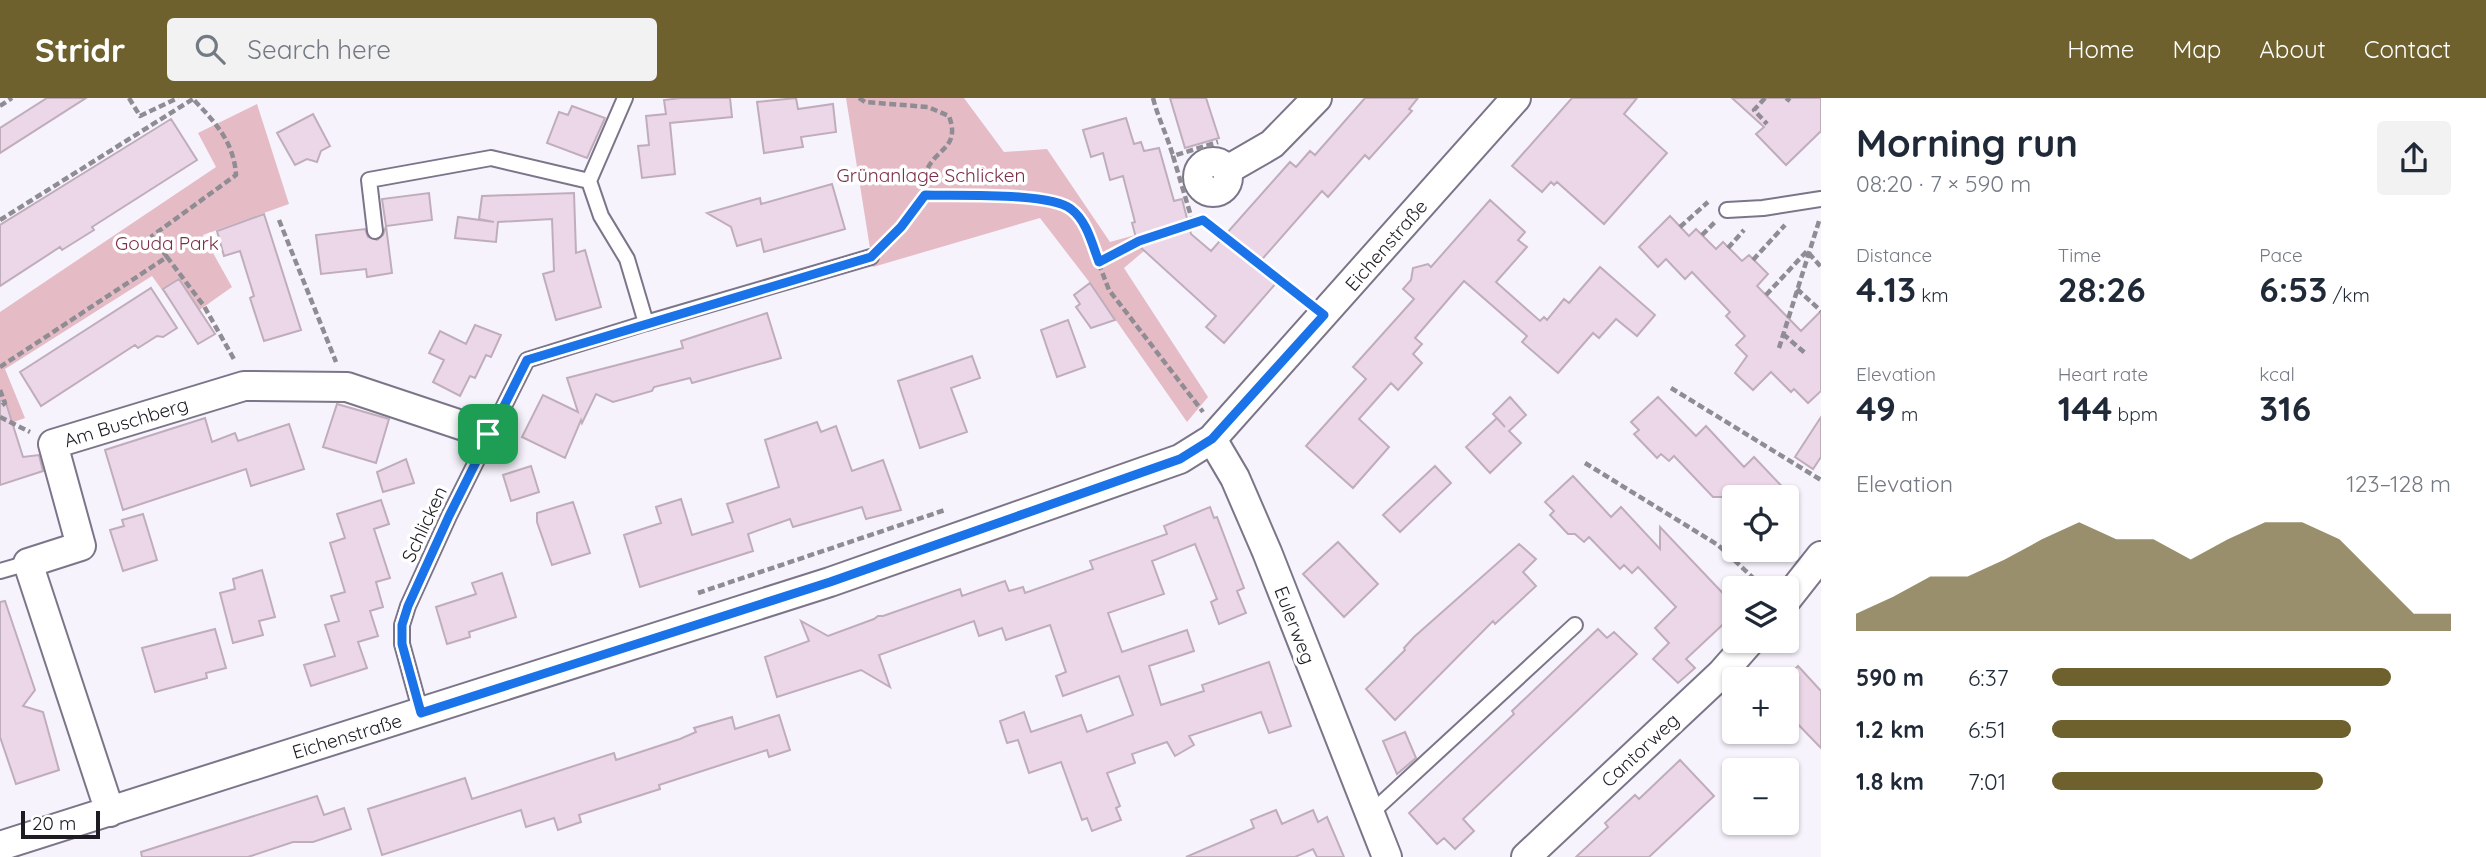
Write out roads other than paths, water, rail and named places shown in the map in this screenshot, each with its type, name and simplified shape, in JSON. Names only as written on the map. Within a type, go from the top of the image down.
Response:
[{"type":"street","points":[[1227,170],[1272,144],[1317,98]]},
{"type":"street","name":"Eichenstraße","points":[[0,846],[805,590],[1180,459],[1205,429],[1324,315],[1502,103]]},
{"type":"street","name":"Am Buschberg","points":[[28,563],[81,546],[52,444],[244,386],[347,387],[488,434]]},
{"type":"street","name":"Eulerweg","points":[[1205,429],[1235,478],[1267,552],[1387,857]]},
{"type":"street","points":[[1799,584],[1821,556]]},
{"type":"street","points":[[28,563],[110,812]]},
{"type":"street","name":"Cantorweg","points":[[1526,857],[1721,674],[1740,653]]},
{"type":"lane","points":[[625,98],[589,181],[601,216],[627,259],[646,323]]},
{"type":"lane","points":[[375,231],[369,180],[491,158],[589,181]]},
{"type":"lane","points":[[1727,210],[1763,208],[1814,200]]},
{"type":"lane","name":"Schlicken","points":[[421,713],[402,644],[402,625],[408,606],[488,434],[527,360],[871,257]]},
{"type":"lane","points":[[0,571],[28,563]]},
{"type":"lane","points":[[1370,814],[1575,625]]},
{"type":"park label","name":"Grünanlage Schlicken","points":[[931,175]]},
{"type":"park label","name":"Gouda Park","points":[[167,243]]}]
